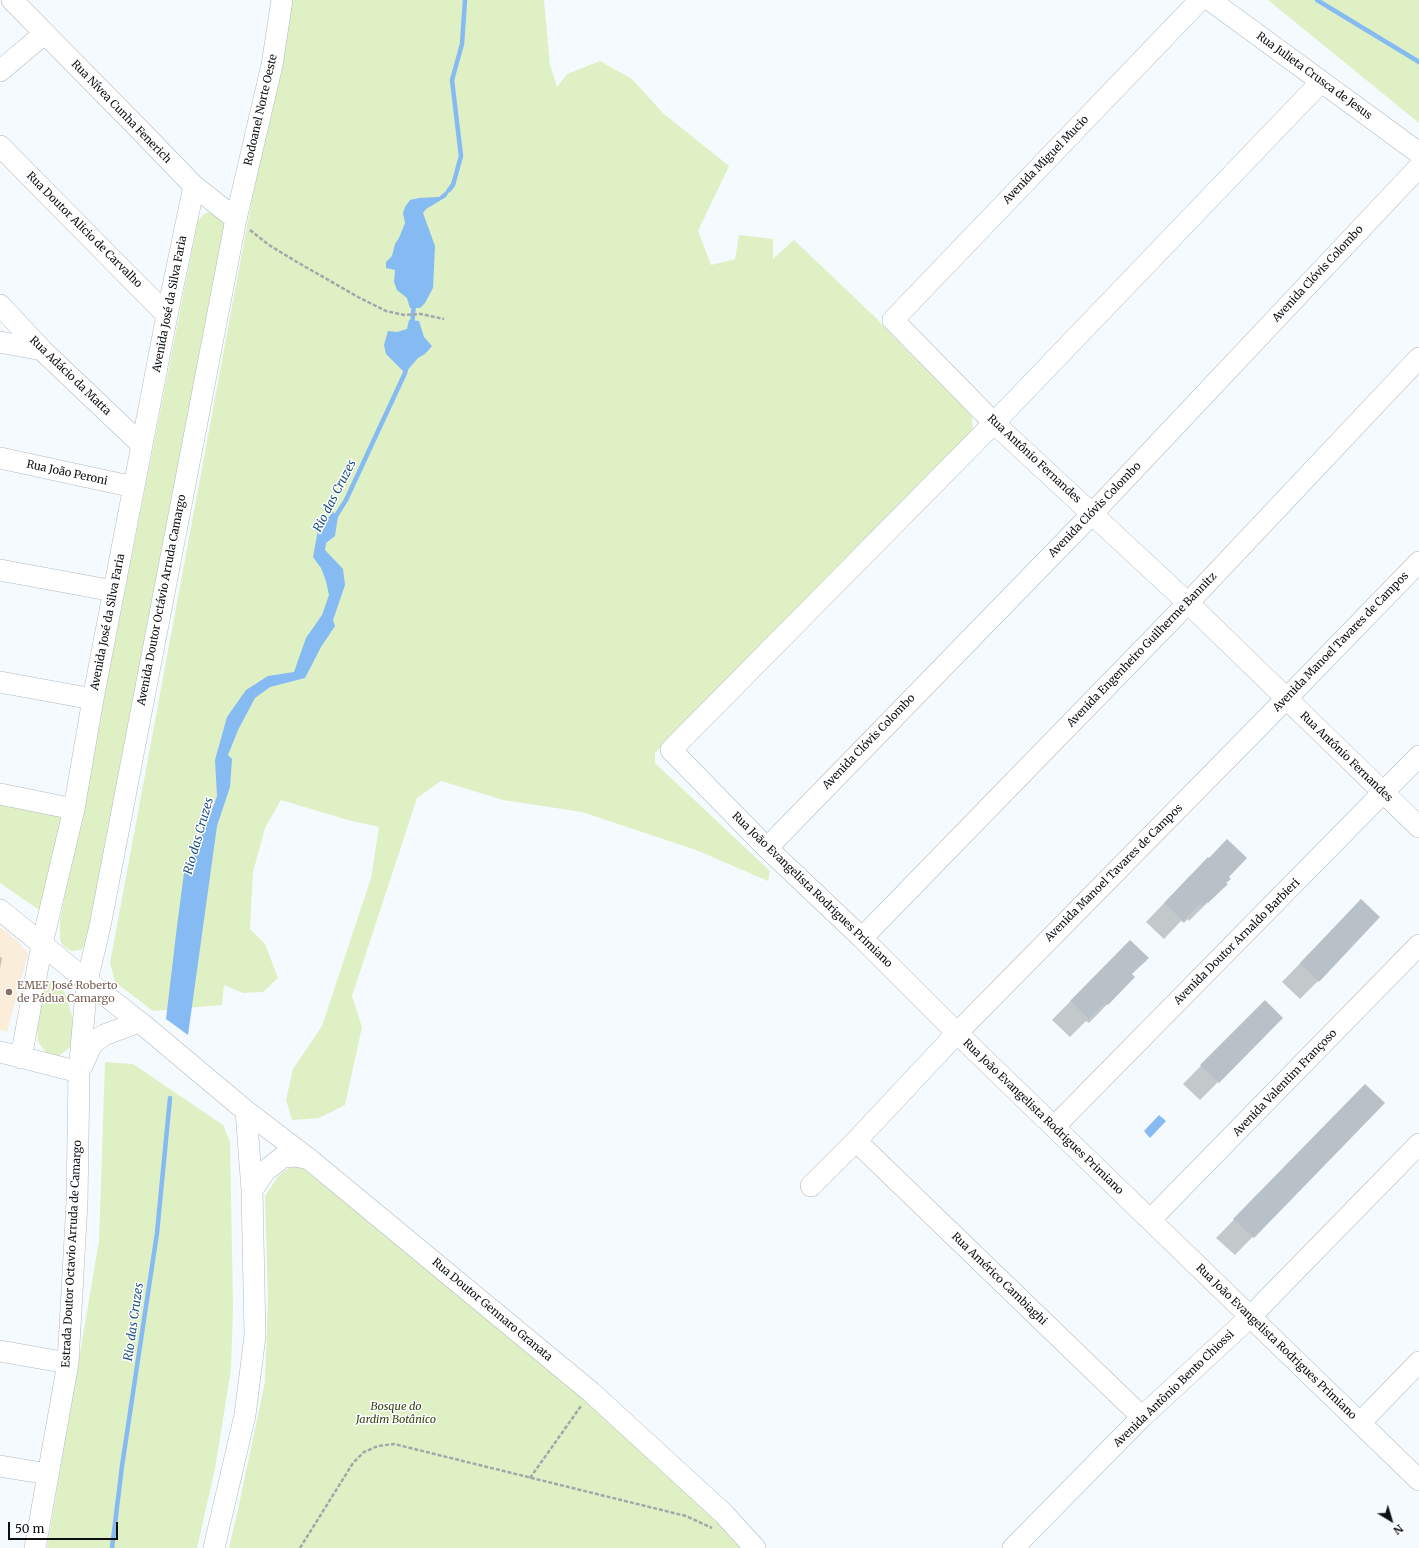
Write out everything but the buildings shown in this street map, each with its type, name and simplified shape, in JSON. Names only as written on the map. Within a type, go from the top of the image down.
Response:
[{"type":"street","name":"Rua Nívea Cunha Fenerich","points":[[12,0],[194,186],[236,219]]},
{"type":"street","name":"Rodoanel Norte Oeste","points":[[236,219],[272,65],[282,0]]},
{"type":"street","name":"Avenida Miguel Mucio","points":[[893,320],[1200,0]]},
{"type":"street","name":"Rua Julieta Crusca de Jesus","points":[[1210,0],[1419,153]]},
{"type":"street","points":[[0,71],[44,34]]},
{"type":"street","points":[[994,423],[1321,82]]},
{"type":"street","name":"Rua Doutor Alicio de Carvalho","points":[[0,146],[167,315]]},
{"type":"street","name":"Avenida Clóvis Colombo","points":[[766,848],[1092,514],[1419,167]]},
{"type":"street","name":"Avenida José da Silva Faria","points":[[21,1058],[42,944],[74,808],[93,699],[167,315],[194,186]]},
{"type":"street","name":"Avenida Doutor Octávio Arruda Camargo","points":[[87,981],[100,926],[236,219]]},
{"type":"street","name":"Rua Adácio da Matta","points":[[0,305],[42,350],[142,445]]},
{"type":"street","name":"Rua Antônio Fernandes","points":[[893,320],[994,423],[1188,603],[1419,828]]},
{"type":"street","points":[[0,342],[42,350]]},
{"type":"street","name":"Avenida Engenheiro Guilherme Bannitz","points":[[862,938],[1188,603],[1419,358]]},
{"type":"street","name":"Rua João Evangelista Rodrigues Primiano","points":[[994,423],[671,750],[766,848],[862,938],[1054,1127],[1419,1480]]},
{"type":"street","name":"Rua João Peroni","points":[[0,458],[134,487]]},
{"type":"street","name":"Avenida Manoel Tavares de Campos","points":[[811,1186],[856,1141],[957,1032],[1418,564]]},
{"type":"street","points":[[0,570],[114,591]]},
{"type":"street","points":[[0,682],[93,699]]},
{"type":"street","name":"Avenida Doutor Arnaldo Barbieri","points":[[1054,1127],[1419,756]]},
{"type":"street","points":[[0,794],[74,808]]},
{"type":"street","points":[[0,910],[143,1025]]},
{"type":"street","name":"Avenida Valentim Françoso","points":[[1150,1220],[1419,945]]},
{"type":"street","name":"Estrada Doutor Octavio Arruda de Camargo","points":[[35,1548],[68,1363],[77,1202],[79,1072],[87,981]]},
{"type":"street","points":[[0,1052],[79,1072],[92,1044],[104,1035],[143,1025]]},
{"type":"street","name":"Rua Doutor Gennaro Granata","points":[[143,1025],[246,1111],[309,1159],[591,1392],[723,1513],[755,1548]]},
{"type":"street","points":[[214,1548],[245,1415],[256,1336],[252,1190],[246,1111]]},
{"type":"street","name":"Rua Américo Cambiaghi","points":[[856,1141],[1142,1417]]},
{"type":"street","name":"Avenida Antônio Bento Chiossi","points":[[1012,1548],[1142,1417],[1250,1317],[1419,1144]]},
{"type":"street","points":[[252,1190],[265,1171],[283,1157],[296,1156],[309,1159]]},
{"type":"street","points":[[0,1351],[68,1363]]},
{"type":"street","points":[[1360,1423],[1419,1362]]},
{"type":"street","points":[[0,1466],[48,1474]]},
{"type":"path","points":[[236,219],[269,245],[358,297],[386,311],[404,315],[421,314],[444,319]]},
{"type":"path","points":[[530,1478],[591,1392]]},
{"type":"path","points":[[300,1548],[353,1463],[364,1452],[378,1446],[394,1444],[686,1516],[716,1531]]},
{"type":"shaded area","name":"EMEF José Roberto de Pádua Camargo","points":[[0,927],[17,940],[28,954],[7,1032],[0,1030]]},
{"type":"green space","points":[[289,0],[544,0],[550,65],[557,87],[567,74],[600,61],[632,79],[663,113],[729,166],[698,231],[711,265],[735,259],[739,235],[773,239],[773,259],[794,240],[875,317],[961,405],[972,417],[973,429],[962,443],[655,753],[655,763],[770,871],[768,881],[696,850],[582,812],[503,800],[441,781],[417,798],[352,996],[362,1027],[345,1105],[319,1118],[292,1120],[286,1100],[293,1069],[322,1026],[371,878],[379,827],[348,820],[281,800],[265,828],[253,872],[250,929],[265,944],[278,978],[263,992],[243,993],[224,985],[222,1005],[153,1011],[115,982],[110,963]]},
{"type":"green space","points":[[1268,0],[1419,0],[1419,123]]},
{"type":"green space","points":[[209,212],[217,213],[226,220],[87,943],[81,950],[71,951],[63,946],[60,939],[60,920],[198,220],[204,214]]},
{"type":"green space","points":[[0,801],[61,816],[63,820],[39,910],[0,883]]},
{"type":"green space","points":[[49,981],[54,981],[59,984],[66,995],[76,1030],[74,1044],[59,1056],[46,1052],[38,1042],[37,1029],[44,986]]},
{"type":"green space","points":[[105,1062],[133,1064],[223,1125],[230,1142],[233,1307],[231,1369],[215,1469],[197,1548],[47,1548],[99,1241]]},
{"type":"green space","name":"Bosque do Jardim Botânico","points":[[296,1163],[607,1408],[749,1548],[229,1548],[265,1382],[268,1298],[265,1196],[279,1175]]},
{"type":"water","points":[[453,185],[446,197],[426,209],[423,213],[435,246],[433,288],[425,303],[420,308],[410,308],[407,298],[397,290],[394,282],[395,270],[386,268],[386,262],[392,256],[395,244],[405,223],[403,213],[405,207],[410,200],[439,197]]},
{"type":"water","points":[[409,320],[419,321],[424,337],[432,346],[425,354],[418,358],[405,373],[386,354],[384,345],[388,331],[397,332],[407,329]]},
{"type":"water","points":[[333,512],[338,516],[335,536],[326,543],[325,550],[343,569],[345,585],[333,620],[335,626],[321,647],[305,678],[270,687],[255,698],[238,730],[228,755],[232,759],[230,787],[217,826],[188,1035],[166,1019],[184,873],[206,826],[217,796],[215,760],[227,717],[246,690],[268,676],[294,672],[306,638],[322,615],[329,595],[321,568],[313,557],[318,530]]},
{"type":"water","points":[[1159,1115],[1166,1121],[1150,1138],[1144,1131]]},
{"type":"waterway","name":"Rio das Cruzes","points":[[449,190],[453,185],[461,156],[452,80],[462,44],[465,0]]},
{"type":"waterway","points":[[1317,0],[1419,62]]},
{"type":"waterway","name":"Rio das Cruzes","points":[[412,326],[414,303]]},
{"type":"waterway","name":"Rio das Cruzes","points":[[334,519],[346,500],[406,369]]},
{"type":"waterway","name":"Rio das Cruzes","points":[[112,1548],[122,1466],[157,1233],[170,1098]]},
{"type":"place","name":"EMEF José Roberto de Pádua Camargo","points":[[9,992]]}]
